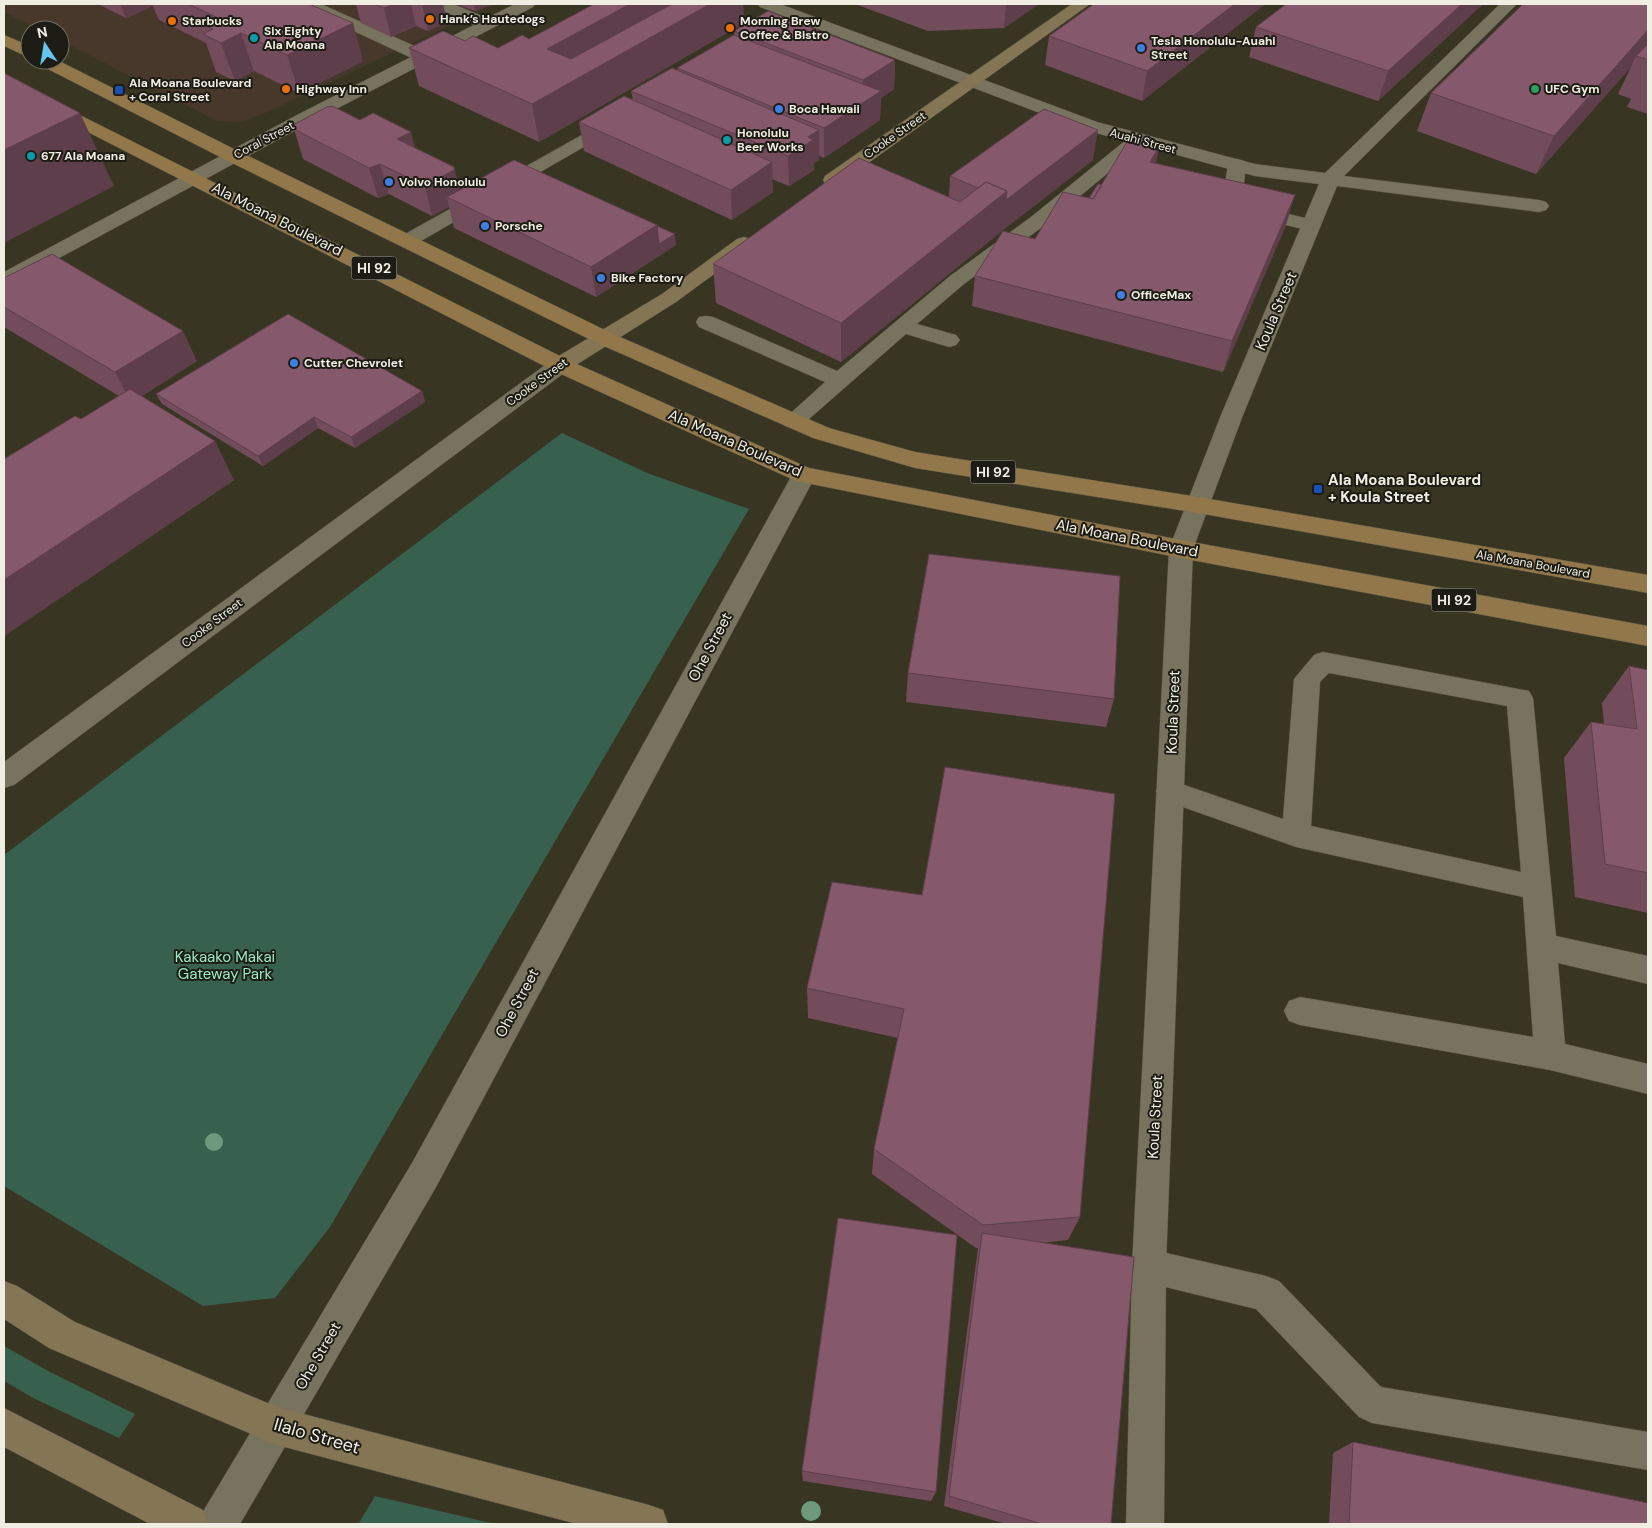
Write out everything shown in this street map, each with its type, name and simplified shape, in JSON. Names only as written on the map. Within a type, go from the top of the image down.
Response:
[{"type":"main road","points":[[4,40],[20,48]]},
{"type":"main road","name":"Ala Moana Boulevard","points":[[64,70],[233,156],[604,338],[821,433],[915,460],[1198,505],[1648,584]]},
{"type":"main road","name":"Ala Moana Boulevard","points":[[4,82],[196,178],[560,365],[804,474],[1181,549],[1648,636]]},
{"type":"street","points":[[308,4],[424,57]]},
{"type":"street","points":[[440,4],[487,24]]},
{"type":"street","name":"Coral Street","points":[[4,280],[196,178],[233,156],[527,4]]},
{"type":"street","name":"Auahi Street","points":[[766,4],[973,80],[1091,126],[1137,140],[1255,170],[1539,206]]},
{"type":"street","name":"Cooke Street","points":[[821,188],[1082,4]]},
{"type":"street","name":"Koula Street","points":[[1145,1524],[1149,1266],[1181,549],[1232,415],[1330,180],[1509,4]]},
{"type":"street","points":[[780,26],[797,16]]},
{"type":"street","points":[[407,240],[626,115]]},
{"type":"street","points":[[793,421],[957,280],[1038,221],[1137,140]]},
{"type":"street","points":[[1237,165],[1232,202],[1238,208],[1311,225]]},
{"type":"street","name":"Cooke Street","points":[[4,777],[560,365],[669,298],[756,234]]},
{"type":"street","points":[[706,322],[840,380]]},
{"type":"street","points":[[902,326],[949,340]]},
{"type":"street","name":"Ohe Street","points":[[218,1524],[424,1175],[804,474]]},
{"type":"street","points":[[1296,835],[1307,679],[1323,662],[1520,698],[1550,1055]]},
{"type":"street","points":[[1170,791],[1296,835],[1537,888]]},
{"type":"street","points":[[1542,946],[1648,970]]},
{"type":"street","points":[[1300,1012],[1550,1055],[1648,1079]]},
{"type":"street","points":[[1149,1266],[1266,1294],[1372,1404],[1648,1451]]},
{"type":"street","name":"Ilalo Street","points":[[4,1299],[62,1335],[277,1426],[649,1524]]},
{"type":"street","points":[[4,1427],[189,1524]]},
{"type":"shaded area","points":[[4,4],[495,4],[263,114],[240,122],[217,121],[70,45],[70,20],[20,20],[4,12]]},
{"type":"green space","name":"Kakaako Makai Gateway Park","points":[[562,433],[647,473],[749,509],[330,1227],[275,1298],[203,1306],[4,1186],[4,855]]},
{"type":"green space","points":[[4,1346],[50,1372],[135,1414],[119,1438],[35,1399],[4,1381]]},
{"type":"green space","points":[[375,1496],[495,1524],[359,1523]]},
{"type":"building","points":[[188,4],[309,4],[353,23],[287,55],[241,33],[221,43],[203,34],[213,29],[203,25],[218,18]]},
{"type":"building","points":[[374,4],[394,4],[384,8]]},
{"type":"building","points":[[594,4],[630,4],[547,49],[571,59],[672,4],[710,4],[532,104],[409,48],[443,31],[465,41],[473,36],[498,48],[522,35],[529,39]]},
{"type":"building","points":[[1094,4],[1235,4],[1147,71],[1049,36]]},
{"type":"building","points":[[1286,4],[1462,4],[1388,71],[1256,27]]},
{"type":"building","name":"UFC Gym","points":[[1523,4],[1648,4],[1648,30],[1554,136],[1431,93]]},
{"type":"building","points":[[768,11],[895,60],[863,80],[734,31]]},
{"type":"building","points":[[734,35],[881,91],[824,128],[677,68]]},
{"type":"building","points":[[1648,44],[1648,60],[1636,56]]},
{"type":"building","points":[[672,68],[819,130],[808,137],[813,140],[788,156],[631,91]]},
{"type":"building","points":[[4,73],[80,113],[4,150]]},
{"type":"building","points":[[624,96],[772,162],[731,190],[579,122]]},
{"type":"building","points":[[332,106],[360,120],[373,113],[411,132],[397,139],[454,167],[454,170],[425,186],[380,164],[369,168],[294,129],[293,125]]},
{"type":"building","points":[[1044,109],[1098,130],[1006,200],[1007,191],[986,182],[978,188],[950,176]]},
{"type":"building","points":[[1128,140],[1159,147],[1150,162],[1295,195],[1232,341],[975,276],[1003,231],[1035,239],[1063,192],[1093,199]]},
{"type":"building","points":[[859,158],[960,202],[986,182],[1007,191],[841,323],[713,264]]},
{"type":"building","points":[[514,160],[657,225],[591,267],[447,197]]},
{"type":"building","points":[[1098,184],[1102,185],[1093,199],[1089,198]]},
{"type":"building","points":[[657,226],[675,234],[659,244]]},
{"type":"building","points":[[52,254],[183,331],[115,372],[4,307],[4,278]]},
{"type":"building","name":"Cutter Chevrolet","points":[[288,314],[422,391],[351,437],[314,417],[258,456],[156,394]]},
{"type":"building","points":[[130,389],[215,441],[4,580],[4,459],[75,416],[81,419]]},
{"type":"building","points":[[929,554],[1120,576],[1114,699],[908,673]]},
{"type":"building","points":[[1629,666],[1648,670],[1648,873],[1605,864],[1591,722],[1637,729]]},
{"type":"building","points":[[945,767],[1115,794],[1080,1217],[983,1225],[874,1149],[904,1009],[807,988],[832,882],[922,895]]},
{"type":"building","points":[[838,1218],[957,1235],[936,1492],[802,1471]]},
{"type":"building","points":[[982,1233],[1134,1257],[1111,1524],[1042,1524],[949,1496]]},
{"type":"building","points":[[1353,1442],[1648,1503],[1648,1524],[1349,1524]]},
{"type":"place","name":"Hank’s Hautedogs","points":[[430,19]]},
{"type":"place","name":"Starbucks","points":[[172,21]]},
{"type":"place","name":"Morning Brew Coffee & Bistro","points":[[730,28]]},
{"type":"place","name":"Six Eighty Ala Moana","points":[[254,38]]},
{"type":"place","name":"Tesla Honolulu-Auahi Street","points":[[1141,48]]},
{"type":"place","name":"Highway Inn","points":[[286,89]]},
{"type":"place","name":"UFC Gym","points":[[1535,89]]},
{"type":"place","name":"Ala Moana Boulevard + Coral Street","points":[[119,90]]},
{"type":"place","name":"Boca Hawaii","points":[[779,109]]},
{"type":"place","name":"Honolulu Beer Works","points":[[727,140]]},
{"type":"place","name":"677 Ala Moana","points":[[31,156]]},
{"type":"place","name":"Volvo Honolulu","points":[[389,182]]},
{"type":"place","name":"Porsche","points":[[485,226]]},
{"type":"place","name":"Bike Factory","points":[[601,278]]},
{"type":"place","name":"OfficeMax","points":[[1121,295]]},
{"type":"place","name":"Cutter Chevrolet","points":[[294,363]]},
{"type":"place","name":"Ala Moana Boulevard + Koula Street","points":[[1318,489]]}]
